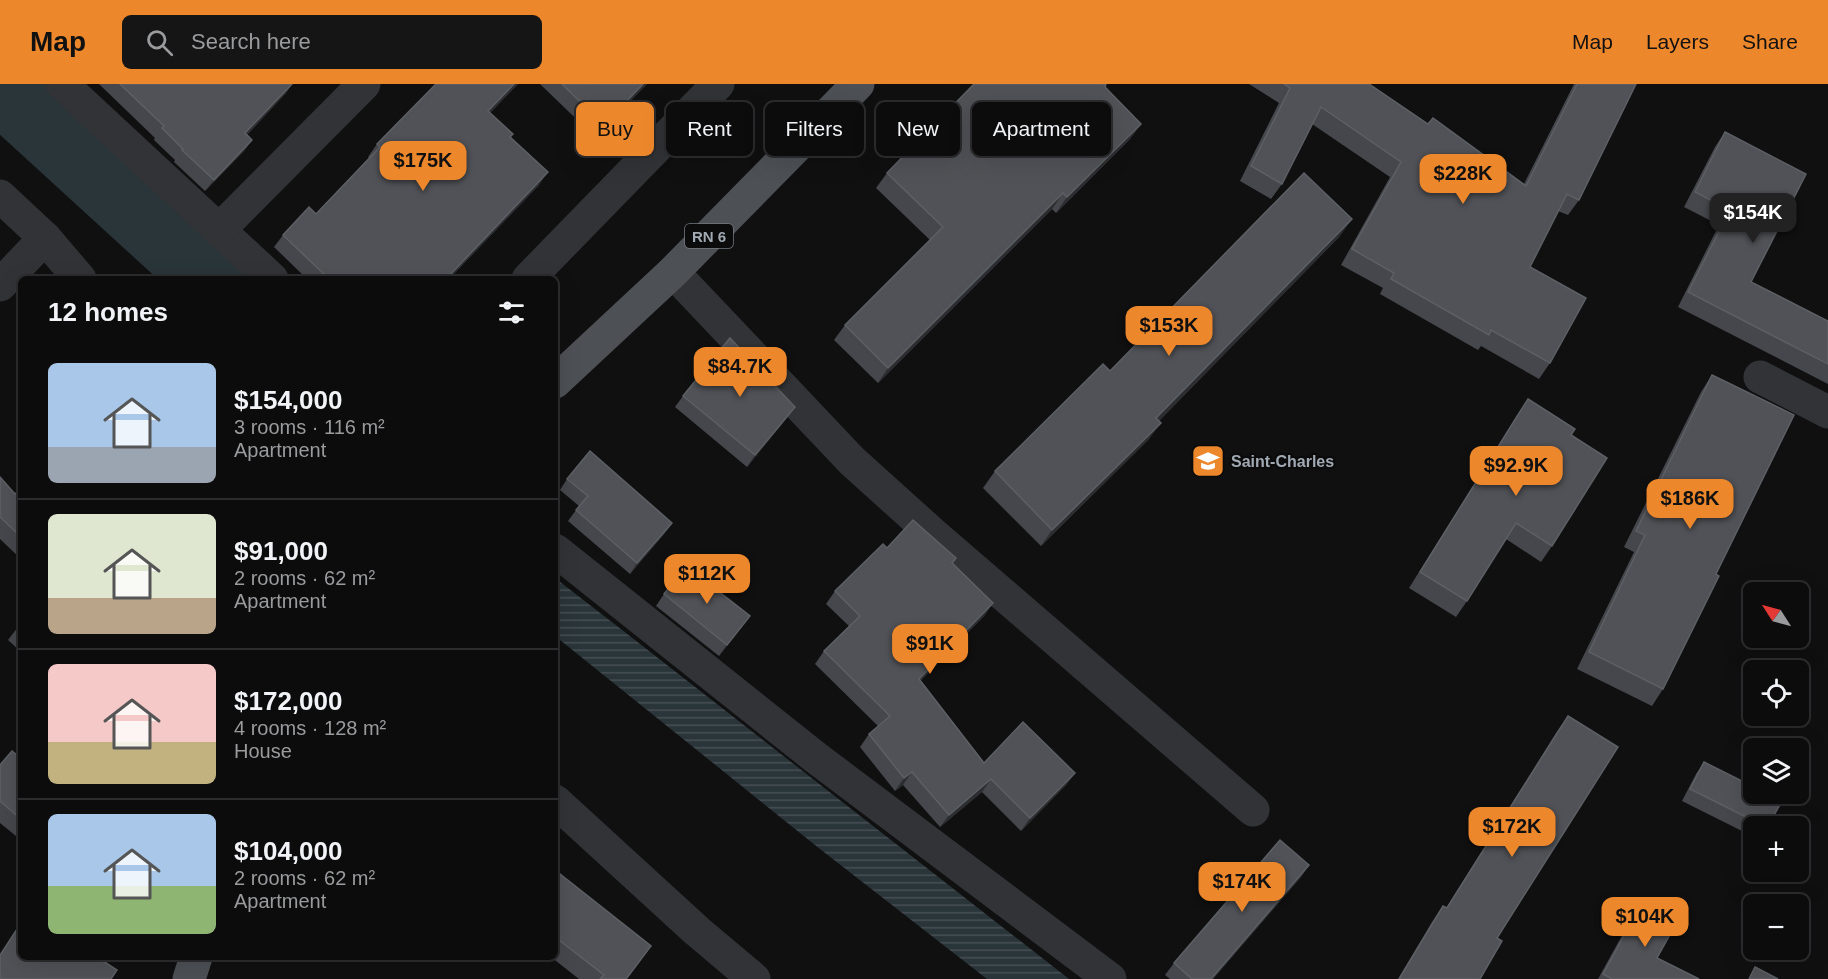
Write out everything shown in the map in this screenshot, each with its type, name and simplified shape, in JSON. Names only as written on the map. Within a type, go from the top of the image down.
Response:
[{"type":"main road","name":"RN 6","points":[[558,379],[673,272],[858,84]]},
{"type":"main road","points":[[189,979],[195,960]]},
{"type":"street","points":[[62,84],[269,276]]},
{"type":"street","points":[[219,230],[364,84]]},
{"type":"street","points":[[531,276],[718,84]]},
{"type":"street","points":[[0,196],[45,238],[77,276]]},
{"type":"street","points":[[0,285],[45,238]]},
{"type":"street","points":[[673,272],[852,461],[933,534],[1253,810]]},
{"type":"street","points":[[1760,377],[1828,412]]},
{"type":"street","points":[[558,552],[815,757],[1110,979]]},
{"type":"street","points":[[558,804],[697,931],[754,979]]},
{"type":"shaded area","points":[[558,580],[1069,979],[987,979],[820,849],[558,638]]},
{"type":"building","points":[[120,84],[292,84],[245,133],[252,140],[214,180],[182,150],[162,128],[164,126]]},
{"type":"building","points":[[436,84],[514,84],[488,111],[513,134],[510,137],[548,172],[449,276],[326,276],[283,235],[309,207],[316,214],[380,147],[377,144]]},
{"type":"building","points":[[562,84],[643,84],[626,102],[580,102]]},
{"type":"building","points":[[974,84],[1106,84],[1105,87],[1141,124],[1111,154],[1111,102],[972,102],[972,156],[1109,156],[1067,197],[1063,193],[888,368],[845,325],[943,227],[887,173],[904,156],[960,156],[960,102],[956,102]]},
{"type":"building","points":[[1284,84],[1369,84],[1428,124],[1433,118],[1526,186],[1577,84],[1636,84],[1579,200],[1567,194],[1530,267],[1586,298],[1550,363],[1491,330],[1489,335],[1391,279],[1394,273],[1352,249],[1401,162],[1321,107],[1282,184],[1251,166],[1290,88]]},
{"type":"building","points":[[1725,132],[1806,174],[1751,282],[1828,321],[1828,364],[1688,292],[1730,210],[1695,192]]},
{"type":"building","points":[[1304,173],[1352,219],[1156,418],[1161,423],[1052,530],[995,471],[1103,364],[1110,371]]},
{"type":"building","points":[[730,338],[795,407],[755,455],[683,396]]},
{"type":"building","points":[[1712,375],[1794,415],[1663,689],[1589,652],[1645,535],[1636,531]]},
{"type":"building","points":[[1528,399],[1575,429],[1571,435],[1607,458],[1552,546],[1516,523],[1467,601],[1420,572]]},
{"type":"building","points":[[590,451],[672,523],[637,563],[576,510],[588,496],[567,479]]},
{"type":"building","points":[[0,477],[15,494],[18,491],[18,534],[0,517]]},
{"type":"building","points":[[913,520],[956,558],[952,563],[993,603],[919,679],[984,763],[1023,722],[1075,773],[1030,818],[991,779],[949,815],[912,772],[904,778],[869,734],[890,716],[824,651],[860,616],[835,591],[883,544],[887,548]]},
{"type":"building","points":[[686,566],[750,616],[727,645],[664,594]]},
{"type":"building","points":[[1568,716],[1618,747],[1497,938],[1502,941],[1480,979],[1399,979],[1443,906],[1447,908]]},
{"type":"building","points":[[12,751],[18,756],[18,816],[0,801],[0,765]]},
{"type":"building","points":[[1704,762],[1743,782],[1743,804],[1780,804],[1774,816],[1744,816],[1690,789]]},
{"type":"building","points":[[1280,840],[1309,865],[1211,979],[1192,979],[1174,963]]},
{"type":"building","points":[[558,872],[651,946],[626,979],[600,979],[604,975],[558,939]]},
{"type":"building","points":[[1643,901],[1678,920],[1657,958],[1699,979],[1612,979],[1603,974]]},
{"type":"building","points":[[18,928],[18,960],[102,960],[117,970],[111,979],[0,979],[0,955]]},
{"type":"building","points":[[1755,967],[1778,979],[1749,979]]},
{"type":"waterway","points":[[0,86],[176,247],[204,276]]},
{"type":"place","name":"Saint-Charles","points":[[1208,461]]}]
